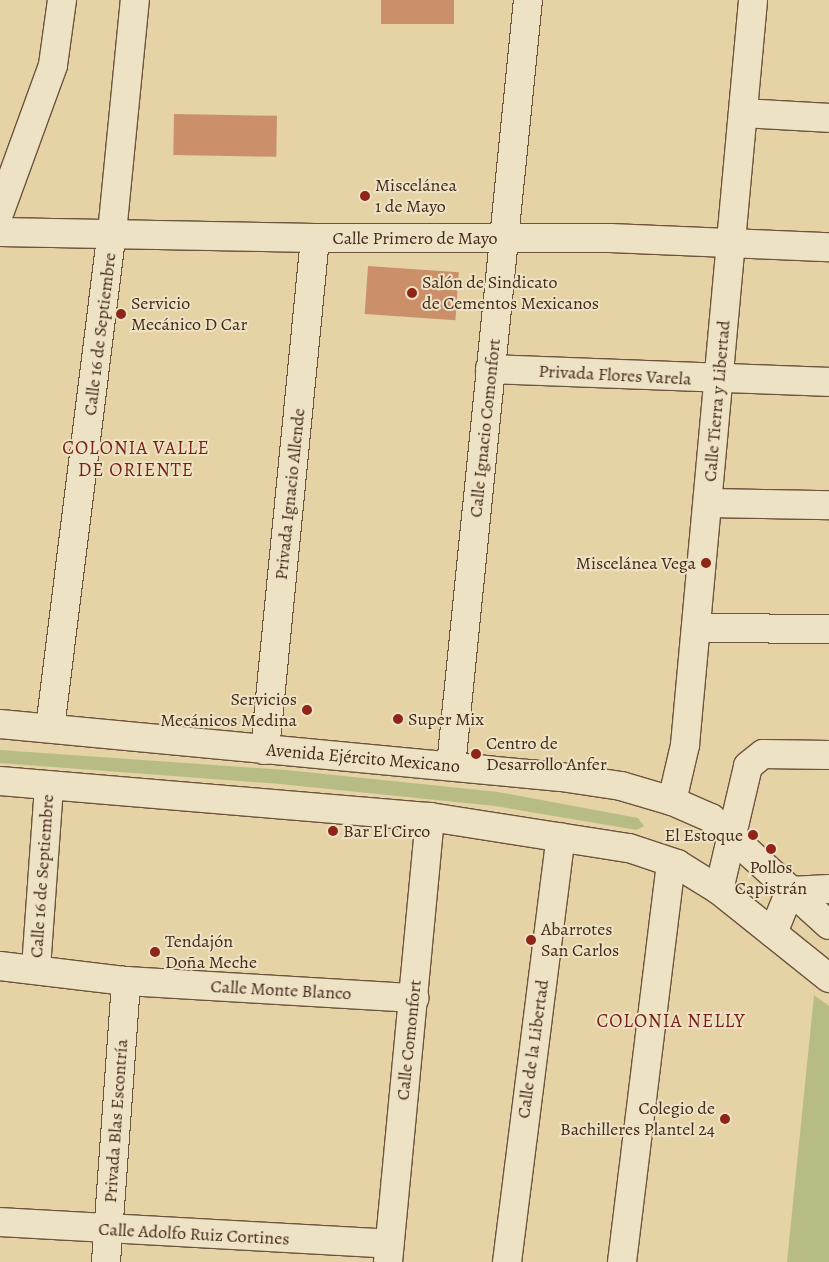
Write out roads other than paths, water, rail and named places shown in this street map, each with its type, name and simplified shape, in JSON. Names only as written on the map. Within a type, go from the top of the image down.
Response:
[{"type":"street","points":[[0,210],[53,65],[62,0]]},
{"type":"street","name":"Calle 16 de Septiembre","points":[[50,728],[112,233],[135,0]]},
{"type":"street","name":"Calle Ignacio Comonfort","points":[[451,766],[528,0]]},
{"type":"street","name":"Calle Tierra y Libertad","points":[[672,801],[685,745],[709,503],[717,380],[732,244],[753,0]]},
{"type":"street","points":[[743,113],[829,118]]},
{"type":"street","name":"Calle Primero de Mayo","points":[[0,232],[315,238],[503,238],[829,247]]},
{"type":"street","name":"Privada Ignacio Allende","points":[[265,750],[315,238]]},
{"type":"street","name":"Privada Flores Varela","points":[[490,369],[717,380],[829,382]]},
{"type":"street","points":[[709,503],[829,505]]},
{"type":"street","points":[[696,628],[829,629]]},
{"type":"street","name":"Avenida Ejército Mexicano","points":[[0,724],[578,779],[672,801],[711,818],[733,840],[829,925]]},
{"type":"street","points":[[719,890],[733,840],[740,789],[748,766],[763,754],[829,755]]},
{"type":"street","points":[[0,781],[430,817],[629,848],[671,862],[719,890],[829,978]]},
{"type":"street","name":"Calle 16 de Septiembre","points":[[36,968],[49,785]]},
{"type":"street","name":"Calle Comonfort","points":[[388,1253],[430,817]]},
{"type":"street","name":"Calle de la Libertad","points":[[507,1262],[561,837]]},
{"type":"street","points":[[622,1262],[671,862]]},
{"type":"street","points":[[773,933],[790,891],[829,889]]},
{"type":"street","name":"Calle Monte Blanco","points":[[0,966],[36,968],[126,981],[414,998]]},
{"type":"street","name":"Privada Blas Escontría","points":[[106,1262],[126,981]]},
{"type":"street","name":"Calle Adolfo Ruiz Cortines","points":[[0,1222],[388,1253]]},
{"type":"place","name":"Miscelánea 1 de Mayo","points":[[365,196]]},
{"type":"place","name":"Salón de Sindicato de Cementos Mexicanos","points":[[412,293]]},
{"type":"place","name":"Servicio Mecánico D Car","points":[[121,314]]},
{"type":"place","name":"Miscelánea Vega","points":[[706,563]]},
{"type":"place","name":"Servicios Mecánicos Medina","points":[[307,710]]},
{"type":"place","name":"Super Mix","points":[[398,719]]},
{"type":"place","name":"Centro de Desarrollo Anfer","points":[[476,754]]},
{"type":"place","name":"Bar El Circo","points":[[333,831]]},
{"type":"place","name":"El Estoque","points":[[753,835]]},
{"type":"place","name":"Pollos Capistrán","points":[[771,849]]},
{"type":"place","name":"Abarrotes San Carlos","points":[[531,940]]},
{"type":"place","name":"Tendajón Doña Meche","points":[[155,952]]},
{"type":"place","name":"Colegio de Bachilleres Plantel 24","points":[[725,1119]]},
{"type":"district","name":"COLONIA VALLE DE ORIENTE","points":[[136,460]]},
{"type":"district","name":"COLONIA NELLY","points":[[671,1022]]}]
